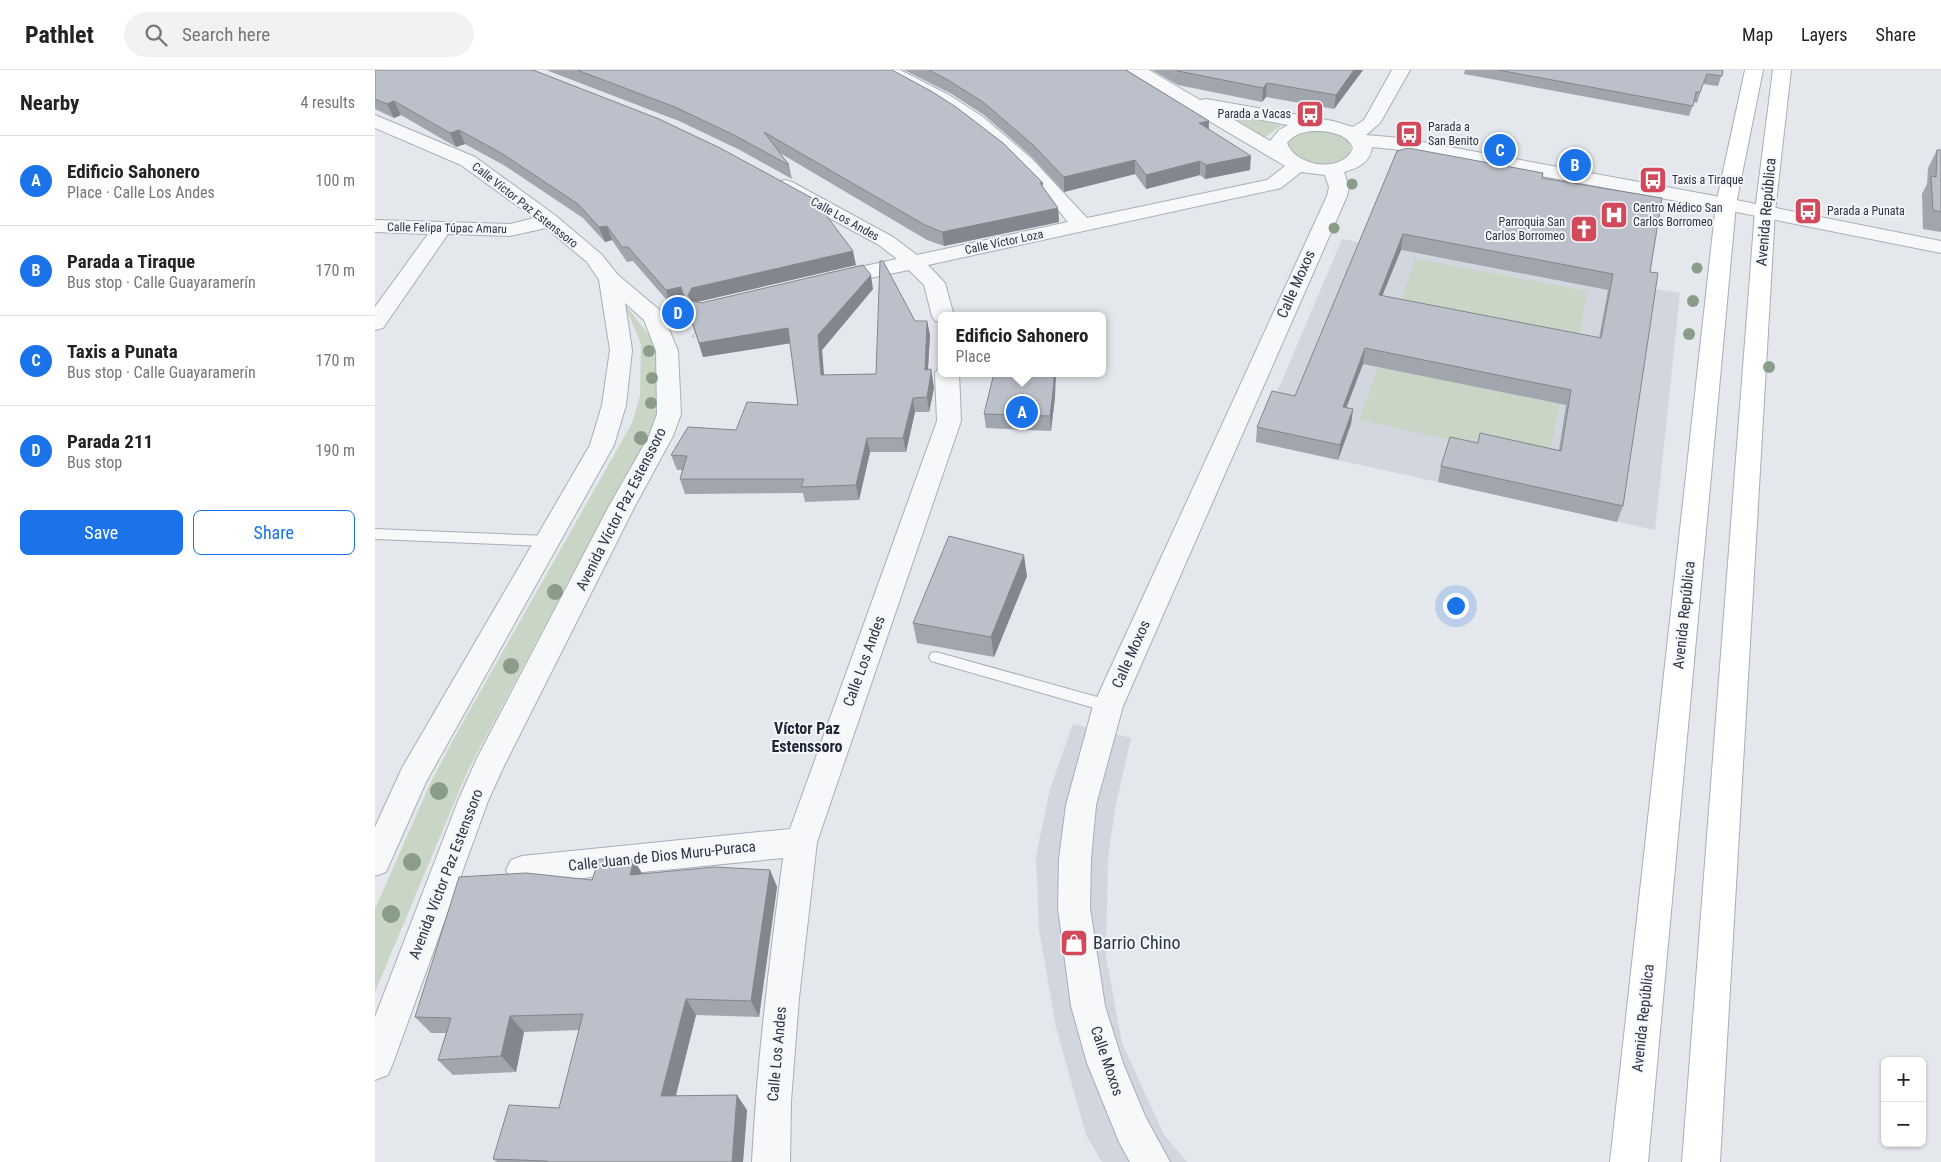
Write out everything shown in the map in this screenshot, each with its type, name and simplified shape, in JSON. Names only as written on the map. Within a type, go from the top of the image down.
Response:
[{"type":"main road","name":"Avenida República","points":[[1629,1162],[1726,204],[1753,70]]},
{"type":"main road","name":"Avenida República","points":[[1701,1162],[1765,211],[1782,70]]},
{"type":"street","points":[[886,70],[914,83],[961,110],[1034,172],[1081,226]]},
{"type":"street","points":[[1136,70],[1292,162],[1315,169],[1333,169],[1346,166],[1359,159],[1363,148],[1357,138]]},
{"type":"street","points":[[1357,138],[1371,123],[1401,70]]},
{"type":"street","points":[[1190,102],[1320,126],[1335,127],[1357,138],[1401,144],[1765,211],[1941,247]]},
{"type":"street","name":"Calle Víctor Paz Estenssoro","points":[[375,121],[468,161],[549,220],[594,258],[610,280]]},
{"type":"street","points":[[1292,162],[1280,152],[1278,146],[1282,136],[1301,127],[1320,126]]},
{"type":"street","name":"Calle Víctor Loza","points":[[809,285],[912,261],[1274,184],[1292,162]]},
{"type":"street","name":"Calle Moxos","points":[[1151,1162],[1132,1129],[1105,1063],[1088,1006],[1074,908],[1075,858],[1081,805],[1108,706],[1337,196],[1338,178],[1333,169]]},
{"type":"street","name":"Calle Los Andes","points":[[766,175],[886,242],[912,261],[934,283],[942,312]]},
{"type":"street","name":"Calle Felipa Túpac Amaru","points":[[375,226],[510,230],[528,227],[549,220]]},
{"type":"street","points":[[375,323],[443,228]]},
{"type":"street","points":[[375,862],[413,777],[602,445],[614,405],[621,350],[610,280]]},
{"type":"street","name":"Avenida Víctor Paz Estenssoro","points":[[375,1063],[473,801],[488,767],[622,506],[661,436],[669,414],[667,351],[654,318],[610,280]]},
{"type":"street","name":"Calle Los Andes","points":[[771,1162],[773,1101],[782,998],[801,842],[949,421],[947,377]]},
{"type":"street","name":"Calle Juan de Dios Muru-Puraca","points":[[522,870],[801,842]]},
{"type":"lane","points":[[375,534],[547,541]]},
{"type":"lane","points":[[935,657],[1108,706]]},
{"type":"shaded area","points":[[1342,239],[1608,289],[1644,287],[1680,293],[1655,530],[1256,442]]},
{"type":"shaded area","name":"Barrio Chino","points":[[1073,724],[1131,738],[1116,804],[1108,857],[1106,957],[1122,1043],[1164,1135],[1187,1162],[1102,1162],[1086,1135],[1056,1027],[1039,930],[1036,856],[1050,789]]},
{"type":"green space","points":[[1224,113],[1282,125],[1264,138],[1221,114]]},
{"type":"green space","points":[[1328,132],[1345,139],[1351,148],[1350,154],[1335,163],[1318,164],[1301,158],[1287,148],[1288,143],[1294,137],[1302,133]]},
{"type":"green space","points":[[1415,259],[1588,291],[1578,340],[1399,306]]},
{"type":"green space","points":[[624,303],[652,339],[660,391],[658,421],[623,479],[468,770],[375,992],[375,909],[430,784],[632,423],[640,396],[641,344]]},
{"type":"green space","points":[[1378,367],[1560,404],[1548,461],[1359,420]]},
{"type":"building","points":[[375,70],[533,70],[659,119],[720,148],[814,199],[853,251],[692,288],[688,295],[692,301],[701,303],[863,265],[871,275],[818,335],[821,375],[876,374],[880,261],[883,261],[915,321],[927,321],[925,370],[931,369],[931,373],[927,397],[913,398],[903,438],[867,438],[856,485],[801,487],[804,479],[680,479],[687,456],[671,455],[688,427],[736,430],[747,402],[798,405],[788,328],[699,343],[681,287],[666,290],[628,247],[622,247],[607,226],[599,227],[578,204],[501,153],[459,130],[450,133],[394,101],[387,104],[375,99]]},
{"type":"building","points":[[577,70],[892,70],[956,107],[1003,143],[1043,183],[1040,183],[1058,208],[942,232],[925,225],[764,132],[789,165],[736,136],[675,107]]},
{"type":"building","points":[[929,70],[1126,70],[1209,121],[1199,123],[1251,156],[1206,165],[1200,161],[1146,175],[1135,160],[1064,177],[1032,144],[983,102]]},
{"type":"building","points":[[1176,70],[1354,70],[1336,95],[1267,83],[1263,88]]},
{"type":"building","points":[[1498,70],[1723,70],[1722,76],[1707,74],[1700,92],[1696,92],[1693,106]]},
{"type":"building","points":[[1408,148],[1543,173],[1542,178],[1662,198],[1650,272],[1658,273],[1623,506],[1441,466],[1450,437],[1478,443],[1480,433],[1561,451],[1571,390],[1365,348],[1343,407],[1353,409],[1340,445],[1257,427],[1272,391],[1295,396],[1397,151]],"holes":[[[1403,234],[1613,274],[1601,338],[1379,295]]]},
{"type":"building","points":[[1937,150],[1941,150],[1941,212],[1933,210],[1931,176],[1936,177]]},
{"type":"building","points":[[993,377],[1054,377],[1050,416],[984,414]]},
{"type":"building","points":[[949,536],[1024,555],[991,637],[913,623]]},
{"type":"building","points":[[599,859],[634,860],[630,875],[715,867],[770,870],[751,1001],[686,999],[661,1096],[737,1095],[732,1162],[547,1162],[493,1159],[509,1105],[559,1108],[583,1014],[510,1016],[501,1056],[438,1060],[451,1018],[415,1017],[459,877],[526,873],[592,880]]},
{"type":"place","name":"Parada a Vacas","points":[[1310,114]]},
{"type":"place","name":"Parada a San Benito","points":[[1409,134]]},
{"type":"place","name":"Taxis a Punata","points":[[1500,150]]},
{"type":"place","name":"Parada a Tiraque","points":[[1575,165]]},
{"type":"place","name":"Taxis a Tiraque","points":[[1653,180]]},
{"type":"place","name":"Parada a Punata","points":[[1808,211]]},
{"type":"place","name":"Centro Médico San Carlos Borromeo","points":[[1614,215]]},
{"type":"place","name":"Parroquia San Carlos Borromeo","points":[[1584,229]]},
{"type":"place","name":"Parada 211","points":[[678,313]]},
{"type":"place","name":"Edificio Sahonero","points":[[1022,412]]},
{"type":"place","name":"Barrio Chino","points":[[1074,943]]},
{"type":"district","name":"Víctor Paz Estenssoro","points":[[807,737]]}]
